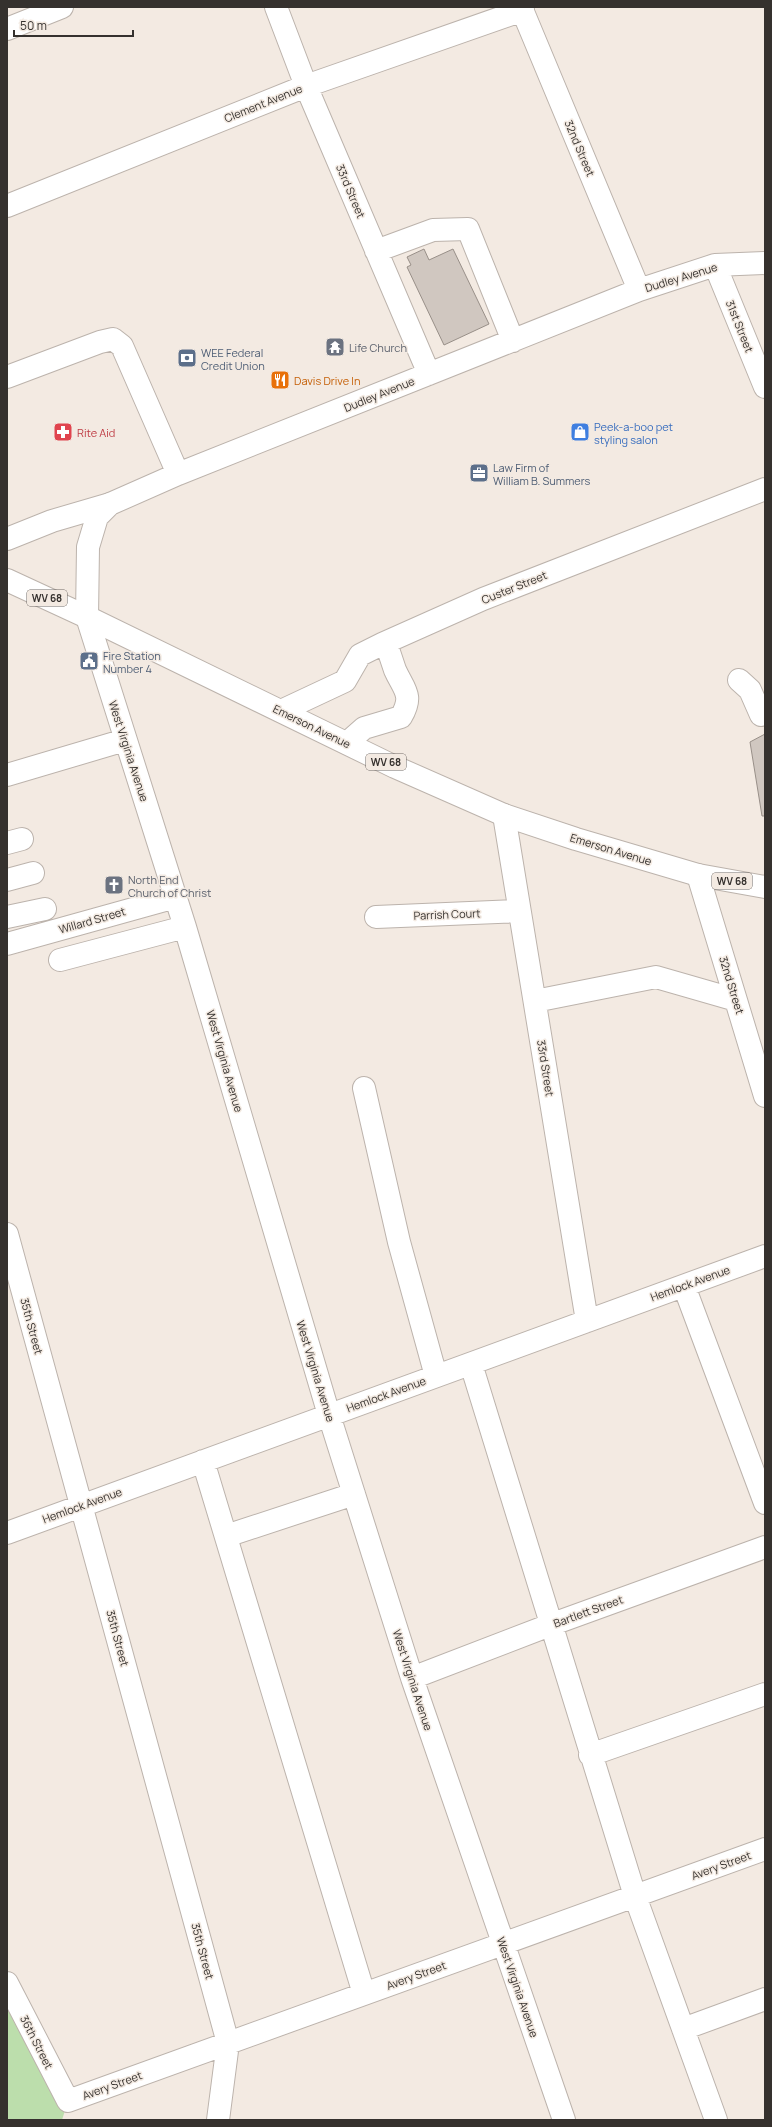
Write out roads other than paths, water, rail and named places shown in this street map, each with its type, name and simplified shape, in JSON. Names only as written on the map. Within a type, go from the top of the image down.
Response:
[{"type":"street","points":[[7,29],[62,7]]},
{"type":"street","name":"33rd Street","points":[[276,7],[306,86],[429,374]]},
{"type":"street","name":"Clement Avenue","points":[[7,206],[306,86],[522,9]]},
{"type":"street","name":"32nd Street","points":[[522,9],[639,290]]},
{"type":"street","points":[[376,251],[433,230],[468,229],[513,341]]},
{"type":"street","name":"Dudley Avenue","points":[[87,617],[88,547],[97,517],[110,504],[178,474],[639,290],[715,265],[765,263]]},
{"type":"street","name":"31st Street","points":[[715,265],[765,387]]},
{"type":"street","points":[[7,377],[100,342],[113,340],[122,346],[178,474]]},
{"type":"street","name":"Custer Street","points":[[281,711],[345,681],[360,655],[386,643],[483,599],[765,489]]},
{"type":"street","points":[[7,538],[52,521],[110,504]]},
{"type":"street","name":"Emerson Avenue","points":[[7,580],[87,617],[395,767],[504,815],[576,839],[698,875],[765,887]]},
{"type":"street","name":"West Virginia Avenue","points":[[87,617],[185,926],[329,1415],[412,1678],[564,2120]]},
{"type":"street","points":[[347,743],[364,728],[401,716],[407,706],[408,693],[396,670],[386,643]]},
{"type":"street","points":[[739,680],[750,690],[761,715],[765,713]]},
{"type":"street","points":[[7,775],[126,740]]},
{"type":"street","name":"33rd Street","points":[[504,815],[587,1321]]},
{"type":"street","points":[[7,880],[33,873]]},
{"type":"street","name":"32nd Street","points":[[698,875],[765,1096]]},
{"type":"street","name":"Willard Street","points":[[7,944],[176,897]]},
{"type":"street","points":[[7,917],[45,908]]},
{"type":"street","name":"Parrish Court","points":[[376,917],[519,911]]},
{"type":"street","points":[[60,960],[185,926]]},
{"type":"street","points":[[535,1001],[656,977],[736,1000]]},
{"type":"street","points":[[364,1088],[399,1242],[436,1376]]},
{"type":"street","name":"35th Street","points":[[7,1234],[228,2043]]},
{"type":"street","name":"Hemlock Avenue","points":[[7,1533],[765,1256]]},
{"type":"street","points":[[684,1286],[765,1504]]},
{"type":"street","points":[[471,1364],[590,1755],[635,1896],[716,2120]]},
{"type":"street","points":[[203,1461],[364,1994]]},
{"type":"street","points":[[226,1536],[354,1494]]},
{"type":"street","name":"Bartlett Street","points":[[412,1678],[550,1625],[765,1547]]},
{"type":"street","points":[[590,1755],[765,1694]]},
{"type":"street","name":"Avery Street","points":[[68,2101],[635,1896],[763,1856]]},
{"type":"street","name":"36th Street","points":[[7,1983],[68,2101]]},
{"type":"street","points":[[683,2029],[765,1999]]},
{"type":"street","points":[[218,2120],[228,2043]]},
{"type":"place","name":"Life Church","points":[[335,347]]},
{"type":"place","name":"WEE Federal Credit Union","points":[[187,358]]},
{"type":"place","name":"Davis Drive In","points":[[280,380]]},
{"type":"place","name":"Rite Aid","points":[[63,432]]},
{"type":"place","name":"Peek-a-boo pet styling salon","points":[[580,432]]},
{"type":"place","name":"Law Firm of William B. Summers","points":[[479,473]]},
{"type":"place","name":"Fire Station Number 4","points":[[89,661]]},
{"type":"place","name":"North End Church of Christ","points":[[114,885]]}]
